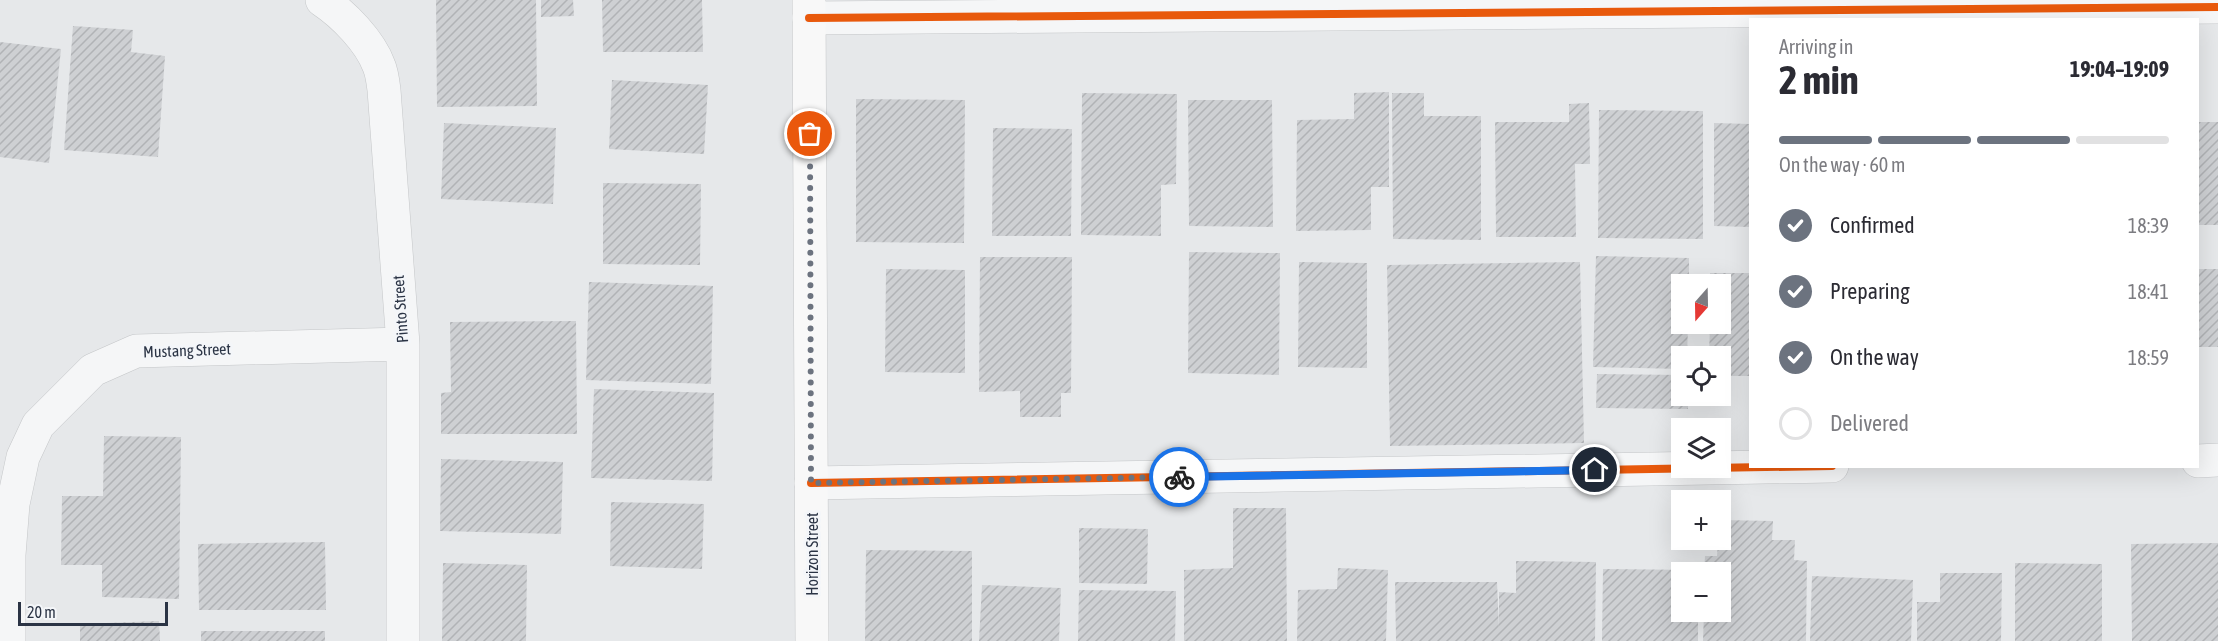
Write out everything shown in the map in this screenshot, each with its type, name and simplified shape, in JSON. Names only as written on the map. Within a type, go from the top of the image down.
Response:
[{"type":"street","name":"Pinto Street","points":[[322,0],[336,9],[379,65],[384,90],[403,344],[403,641]]},
{"type":"street","points":[[809,9],[2218,7]]},
{"type":"street","name":"Horizon Street","points":[[809,9],[812,641]]},
{"type":"street","name":"Mustang Street","points":[[9,641],[9,555],[13,504],[23,457],[38,425],[93,370],[136,351],[403,344]]},
{"type":"street","points":[[2199,461],[2218,460]]},
{"type":"street","points":[[811,483],[1749,467]]},
{"type":"building","points":[[436,0],[536,0],[537,106],[437,107]]},
{"type":"building","points":[[541,0],[573,0],[574,16],[541,17]]},
{"type":"building","points":[[602,0],[702,0],[703,52],[603,52]]},
{"type":"building","points":[[73,26],[133,30],[131,52],[165,56],[158,157],[64,150]]},
{"type":"building","points":[[0,42],[61,49],[49,163],[0,157]]},
{"type":"building","points":[[612,80],[708,85],[704,154],[609,149]]},
{"type":"building","points":[[1389,92],[1389,187],[1371,187],[1371,230],[1296,231],[1297,120],[1354,119],[1354,93]]},
{"type":"building","points":[[1082,93],[1177,94],[1176,184],[1161,185],[1161,236],[1081,235]]},
{"type":"building","points":[[1392,93],[1424,93],[1424,116],[1481,116],[1481,240],[1393,239]]},
{"type":"building","points":[[856,99],[965,100],[964,243],[856,242]]},
{"type":"building","points":[[1188,100],[1272,100],[1273,227],[1189,226]]},
{"type":"building","points":[[1589,103],[1590,164],[1575,164],[1576,237],[1496,237],[1495,122],[1569,122],[1569,104]]},
{"type":"building","points":[[1599,110],[1703,111],[1703,239],[1598,238]]},
{"type":"building","points":[[2199,122],[2218,122],[2218,225],[2199,225]]},
{"type":"building","points":[[444,123],[556,128],[553,204],[441,199]]},
{"type":"building","points":[[1714,123],[1749,124],[1749,227],[1714,226]]},
{"type":"building","points":[[993,128],[1072,129],[1071,236],[992,236]]},
{"type":"building","points":[[603,183],[701,184],[700,265],[603,264]]},
{"type":"building","points":[[1189,252],[1280,253],[1279,375],[1188,373]]},
{"type":"building","points":[[1596,256],[1689,258],[1689,274],[1671,274],[1671,334],[1688,334],[1687,346],[1671,346],[1671,369],[1593,367]]},
{"type":"building","points":[[980,257],[1072,257],[1071,393],[1061,393],[1061,417],[1020,417],[1020,391],[979,392]]},
{"type":"building","points":[[1299,262],[1367,263],[1367,368],[1298,367]]},
{"type":"building","points":[[1580,262],[1584,443],[1390,446],[1387,265]]},
{"type":"building","points":[[886,269],[965,270],[965,373],[885,372]]},
{"type":"building","points":[[2199,269],[2218,269],[2218,347],[2199,347]]},
{"type":"building","points":[[1710,273],[1749,273],[1749,376],[1731,376],[1731,346],[1709,346],[1710,334],[1731,334],[1731,274]]},
{"type":"building","points":[[589,282],[713,286],[711,384],[586,380]]},
{"type":"building","points":[[576,321],[577,434],[441,434],[441,393],[451,392],[450,322]]},
{"type":"building","points":[[1597,374],[1671,375],[1671,406],[1688,406],[1688,409],[1596,408]]},
{"type":"building","points":[[594,389],[714,393],[712,481],[591,478]]},
{"type":"building","points":[[104,436],[181,437],[179,599],[102,597],[102,565],[61,565],[62,496],[103,496]]},
{"type":"building","points":[[441,459],[563,462],[561,534],[440,531]]},
{"type":"building","points":[[611,502],[704,504],[702,569],[610,566]]},
{"type":"building","points":[[1233,508],[1286,508],[1287,641],[1184,641],[1184,570],[1233,568]]},
{"type":"building","points":[[1731,520],[1773,521],[1772,540],[1795,540],[1794,560],[1807,561],[1806,641],[1703,641],[1704,622],[1731,622],[1731,562],[1705,562],[1705,556],[1717,556],[1718,550],[1731,550]]},
{"type":"building","points":[[1079,528],[1148,529],[1147,584],[1079,583]]},
{"type":"building","points":[[325,542],[326,610],[199,610],[198,544]]},
{"type":"building","points":[[2218,543],[2218,641],[2132,641],[2131,544]]},
{"type":"building","points":[[866,550],[972,551],[972,641],[865,641]]},
{"type":"building","points":[[1516,561],[1596,562],[1595,641],[1396,641],[1395,582],[1497,582],[1499,628],[1499,592],[1516,593]]},
{"type":"building","points":[[443,563],[527,565],[526,641],[442,641]]},
{"type":"building","points":[[2015,563],[2102,564],[2102,641],[2015,641]]},
{"type":"building","points":[[1338,568],[1388,570],[1386,641],[1297,641],[1298,590],[1337,589]]},
{"type":"building","points":[[1603,569],[1671,570],[1671,622],[1698,622],[1698,641],[1602,641]]},
{"type":"building","points":[[1940,573],[2002,573],[2001,641],[1917,641],[1917,602],[1940,602]]},
{"type":"building","points":[[1812,576],[1913,580],[1911,641],[1810,641]]},
{"type":"building","points":[[982,585],[1061,588],[1059,641],[979,641]]},
{"type":"building","points":[[1079,590],[1176,591],[1175,641],[1078,641]]},
{"type":"building","points":[[159,621],[160,641],[80,641],[80,624]]},
{"type":"building","points":[[201,631],[325,631],[325,641],[201,641]]},
{"type":"cycle path","points":[[809,18],[2218,7]]},
{"type":"cycle path","points":[[811,483],[1749,467]]},
{"type":"way so far","points":[[810,134],[811,483],[1179,477]]},
{"type":"route","points":[[1179,477],[1595,470]]}]
